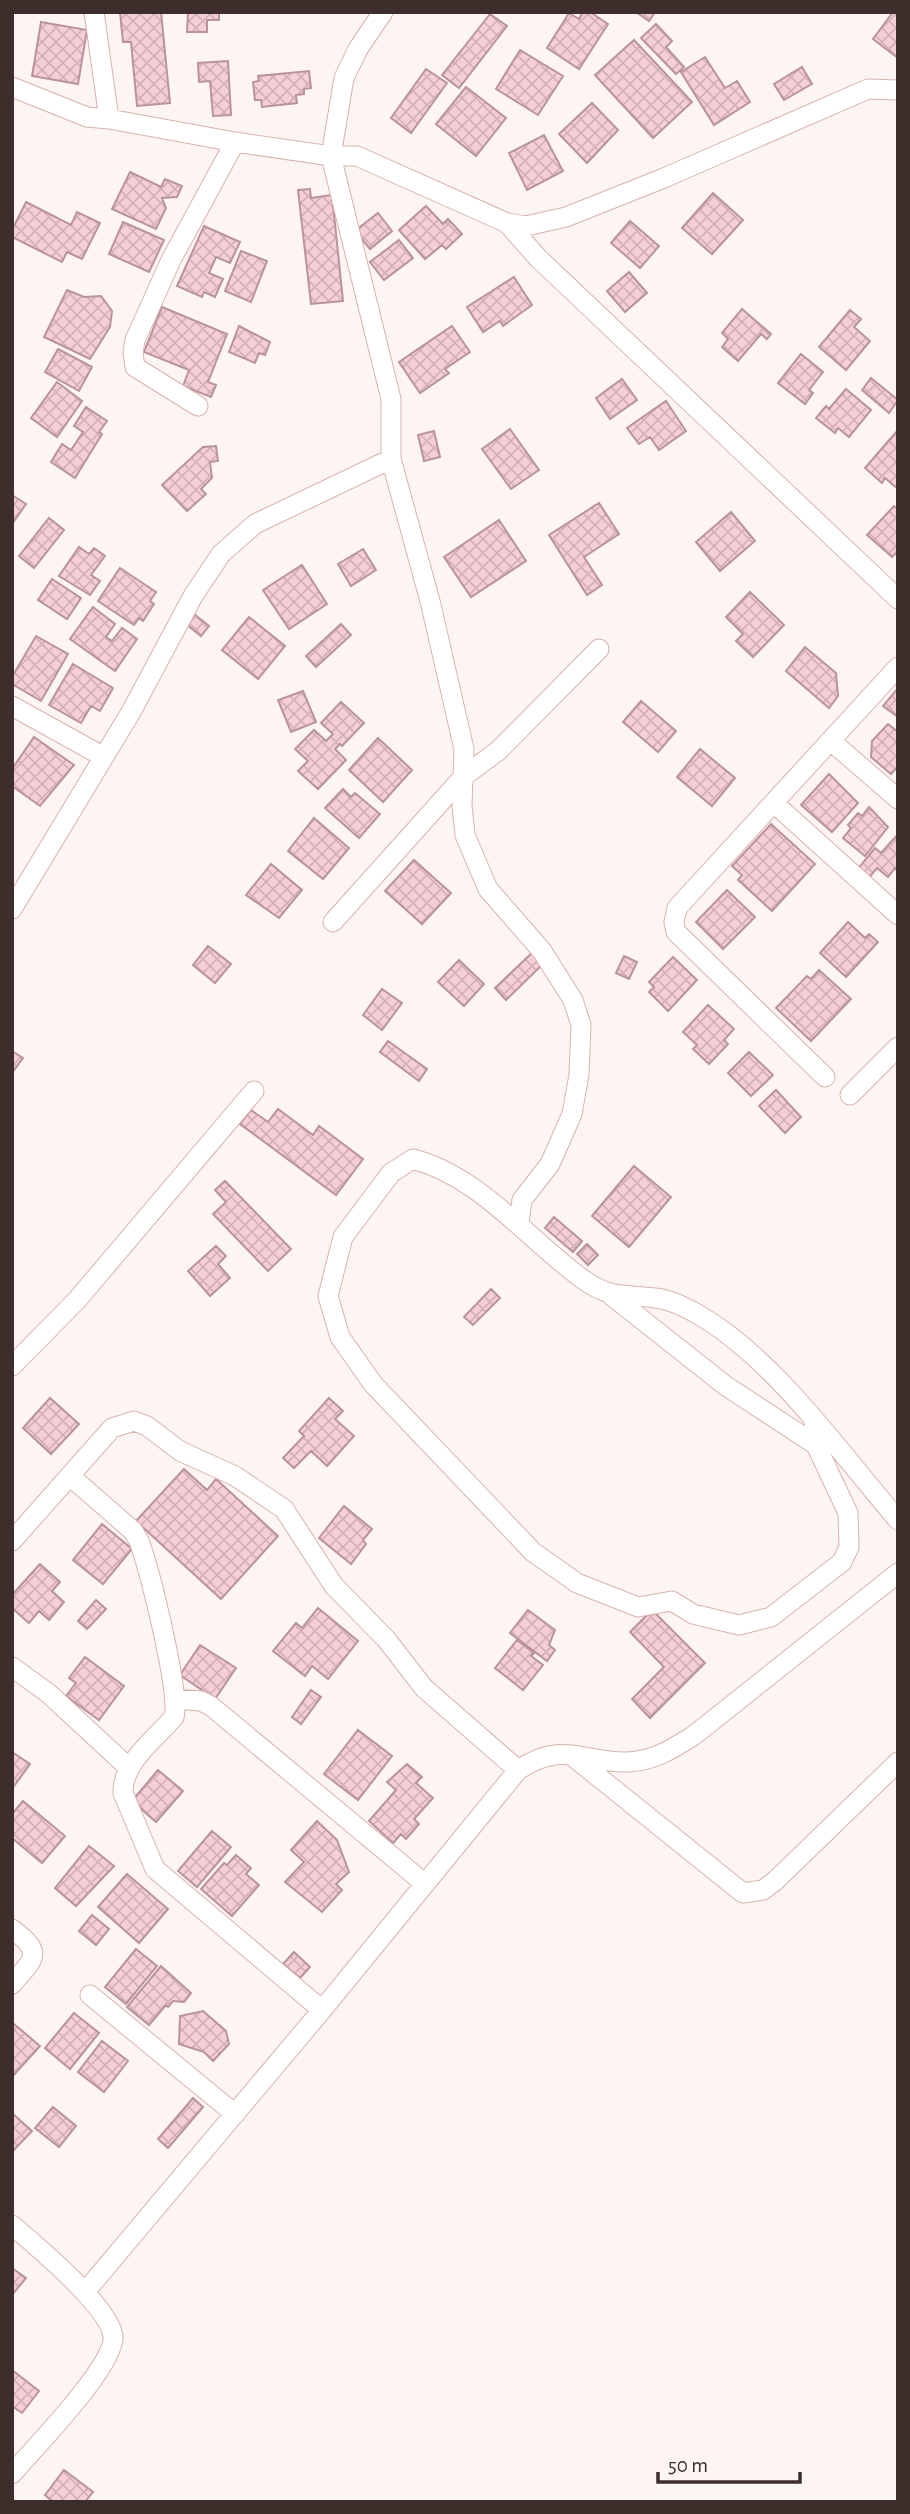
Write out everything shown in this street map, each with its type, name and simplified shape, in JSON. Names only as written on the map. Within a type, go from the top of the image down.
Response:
[{"type":"street","points":[[94,12],[109,119]]},
{"type":"street","points":[[383,12],[358,49],[344,78],[331,156],[391,399],[391,459],[464,749],[462,806],[466,835],[480,875],[542,951],[573,1000],[581,1025],[579,1075],[572,1114],[550,1164],[522,1200],[519,1223]]},
{"type":"street","points":[[12,87],[86,117],[331,156],[357,156],[507,223],[526,226],[566,217],[664,178],[868,89],[898,90]]},
{"type":"street","points":[[198,406],[135,367],[133,352],[135,340],[171,260],[235,142]]},
{"type":"street","points":[[507,223],[538,258],[898,599]]},
{"type":"street","points":[[12,909],[104,757],[193,596],[233,541],[292,505],[391,459]]},
{"type":"street","points":[[333,922],[464,776],[498,751],[600,649]]},
{"type":"street","points":[[825,1077],[676,932],[674,922],[677,908],[898,667]]},
{"type":"street","points":[[12,706],[104,757]]},
{"type":"street","points":[[831,741],[898,799]]},
{"type":"street","points":[[775,804],[898,915]]},
{"type":"street","points":[[850,1095],[898,1047]]},
{"type":"street","points":[[12,1366],[77,1300],[254,1091]]},
{"type":"street","points":[[814,1422],[816,1445],[848,1513],[849,1546],[842,1562],[771,1617],[739,1625],[693,1614],[672,1601],[638,1606],[621,1602],[577,1583],[533,1552],[373,1384],[340,1337],[328,1296],[343,1237],[391,1173],[413,1159],[437,1165],[519,1223],[543,1249],[587,1282],[612,1296],[726,1386],[816,1445]]},
{"type":"street","points":[[612,1296],[657,1298],[699,1315],[764,1364],[898,1520]]},
{"type":"street","points":[[12,1541],[112,1428],[134,1421],[147,1426],[180,1451],[259,1491],[284,1509],[334,1586],[386,1639],[424,1688],[518,1770]]},
{"type":"street","points":[[70,1476],[132,1531],[139,1541],[175,1699],[174,1717],[129,1768],[122,1780],[122,1793],[155,1869],[323,2010]]},
{"type":"street","points":[[85,2292],[323,2010],[518,1770],[550,1753],[628,1762],[660,1757],[693,1736],[898,1573]]},
{"type":"street","points":[[12,1667],[48,1693],[129,1768]]},
{"type":"street","points":[[175,1699],[201,1701],[211,1706],[424,1883]]},
{"type":"street","points":[[570,1755],[743,1893],[763,1889],[775,1881],[898,1762]]},
{"type":"street","points":[[12,1929],[29,1941],[35,1952],[33,1960],[12,1984]]},
{"type":"street","points":[[90,1995],[235,2114]]},
{"type":"street","points":[[12,2225],[85,2292],[107,2322],[113,2336],[111,2353],[104,2366],[12,2474]]},
{"type":"building","points":[[120,12],[161,12],[170,103],[137,106],[131,42],[123,42]]},
{"type":"building","points":[[188,12],[219,12],[219,20],[207,20],[207,32],[187,32]]},
{"type":"building","points":[[583,12],[590,12],[608,24],[579,69],[547,48],[569,13],[579,19]]},
{"type":"building","points":[[636,12],[655,12],[649,21]]},
{"type":"building","points":[[893,12],[898,14],[898,58],[873,39]]},
{"type":"building","points":[[490,14],[507,26],[459,88],[442,75]]},
{"type":"building","points":[[41,22],[87,30],[78,84],[32,76]]},
{"type":"building","points":[[656,24],[672,41],[666,47],[684,67],[676,74],[641,38]]},
{"type":"building","points":[[634,40],[692,102],[653,138],[595,75]]},
{"type":"building","points":[[520,50],[563,76],[538,115],[496,89]]},
{"type":"building","points":[[705,57],[725,88],[737,81],[750,102],[714,125],[681,72]]},
{"type":"building","points":[[228,61],[231,115],[213,116],[210,81],[199,82],[198,63]]},
{"type":"building","points":[[802,67],[812,84],[784,100],[774,84]]},
{"type":"building","points":[[426,69],[447,83],[411,133],[391,118]]},
{"type":"building","points":[[309,71],[311,88],[304,89],[304,94],[296,95],[297,103],[262,107],[261,100],[255,100],[253,82],[259,81],[258,76]]},
{"type":"building","points":[[466,87],[506,118],[476,156],[436,124]]},
{"type":"building","points":[[592,103],[618,130],[587,163],[559,134]]},
{"type":"building","points":[[544,135],[563,171],[527,190],[509,153]]},
{"type":"building","points":[[130,172],[161,187],[165,179],[182,186],[177,197],[162,198],[166,208],[156,229],[112,209]]},
{"type":"building","points":[[310,189],[311,198],[332,195],[343,301],[311,304],[298,190]]},
{"type":"building","points":[[713,193],[743,220],[712,254],[682,228]]},
{"type":"building","points":[[26,202],[71,225],[77,212],[100,223],[82,259],[67,252],[62,262],[12,237],[12,230]]},
{"type":"building","points":[[426,206],[443,224],[448,219],[462,234],[446,249],[442,245],[425,259],[399,230]]},
{"type":"building","points":[[378,213],[392,231],[370,249],[355,231]]},
{"type":"building","points":[[630,221],[659,246],[640,268],[611,243]]},
{"type":"building","points":[[123,222],[164,240],[149,272],[109,254]]},
{"type":"building","points":[[204,226],[240,242],[230,263],[216,257],[209,273],[223,279],[215,297],[204,292],[202,297],[177,286]]},
{"type":"building","points":[[399,240],[413,258],[384,280],[370,262]]},
{"type":"building","points":[[241,251],[267,261],[251,302],[225,291]]},
{"type":"building","points":[[629,272],[647,293],[625,312],[607,291]]},
{"type":"building","points":[[514,277],[532,305],[503,326],[500,321],[483,332],[467,307]]},
{"type":"building","points":[[67,290],[84,297],[101,296],[112,311],[110,327],[90,359],[44,337]]},
{"type":"building","points":[[162,307],[227,334],[208,382],[216,385],[211,397],[183,386],[189,370],[144,352]]},
{"type":"building","points":[[742,309],[771,334],[767,339],[761,334],[738,361],[722,347],[728,339],[722,333]]},
{"type":"building","points":[[850,310],[861,319],[854,327],[870,341],[846,370],[819,347]]},
{"type":"building","points":[[239,326],[270,342],[265,355],[259,353],[255,363],[229,352]]},
{"type":"building","points":[[452,326],[470,352],[445,369],[449,373],[420,393],[399,362]]},
{"type":"building","points":[[58,349],[92,367],[79,391],[45,372]]},
{"type":"building","points":[[801,354],[823,372],[809,390],[813,393],[805,404],[778,383]]},
{"type":"building","points":[[871,378],[898,400],[889,413],[862,390]]},
{"type":"building","points":[[622,379],[637,400],[610,419],[596,398]]},
{"type":"building","points":[[57,382],[82,401],[57,437],[31,418]]},
{"type":"building","points":[[846,389],[871,410],[849,437],[838,428],[835,433],[816,418],[826,406],[829,409]]},
{"type":"building","points":[[666,401],[686,431],[659,450],[650,437],[639,444],[627,428]]},
{"type":"building","points":[[86,407],[107,421],[75,478],[51,462],[62,444],[71,450],[83,432],[74,426]]},
{"type":"building","points":[[510,429],[539,470],[511,489],[482,449]]},
{"type":"building","points":[[434,431],[440,457],[424,461],[418,435]]},
{"type":"building","points":[[897,431],[898,489],[885,478],[882,483],[865,468]]},
{"type":"building","points":[[216,446],[218,461],[210,462],[212,478],[201,489],[206,494],[187,511],[162,485],[203,447]]},
{"type":"building","points":[[12,495],[26,504],[12,524]]},
{"type":"building","points":[[599,503],[619,534],[584,557],[602,585],[587,595],[549,535]]},
{"type":"building","points":[[894,506],[898,509],[898,551],[892,557],[867,535]]},
{"type":"building","points":[[731,512],[755,541],[720,571],[696,542]]},
{"type":"building","points":[[49,518],[64,530],[34,568],[19,556]]},
{"type":"building","points":[[499,520],[526,561],[471,597],[444,557]]},
{"type":"building","points":[[79,547],[89,554],[94,548],[105,556],[91,575],[100,581],[90,595],[59,576]]},
{"type":"building","points":[[363,549],[376,570],[351,586],[338,564]]},
{"type":"building","points":[[302,565],[327,604],[289,629],[263,590]]},
{"type":"building","points":[[120,568],[156,592],[150,601],[154,604],[143,621],[139,618],[134,625],[98,601]]},
{"type":"building","points":[[52,579],[81,598],[67,619],[38,600]]},
{"type":"building","points":[[750,592],[784,625],[753,657],[736,641],[743,634],[726,617]]},
{"type":"building","points":[[93,607],[115,624],[106,637],[112,641],[122,628],[137,639],[115,671],[70,639]]},
{"type":"building","points":[[194,614],[209,626],[201,636],[186,624]]},
{"type":"building","points":[[249,617],[285,646],[258,679],[222,650]]},
{"type":"building","points":[[341,624],[351,635],[316,667],[306,656]]},
{"type":"building","points":[[36,636],[68,654],[41,701],[12,684],[12,677]]},
{"type":"building","points":[[805,647],[836,673],[838,696],[829,708],[786,671]]},
{"type":"building","points":[[73,664],[113,688],[100,711],[91,706],[81,723],[49,705]]},
{"type":"building","points":[[898,688],[898,717],[883,706]]},
{"type":"building","points":[[303,691],[316,722],[291,732],[278,700]]},
{"type":"building","points":[[641,701],[676,731],[658,752],[623,722]]},
{"type":"building","points":[[341,702],[364,723],[342,746],[340,744],[335,749],[346,760],[318,789],[298,771],[308,761],[295,749],[314,730],[326,741],[333,734],[321,723]]},
{"type":"building","points":[[888,724],[898,732],[898,766],[891,774],[871,757],[872,741]]},
{"type":"building","points":[[34,737],[74,765],[40,806],[12,786],[12,769]]},
{"type":"building","points":[[378,738],[412,770],[383,802],[349,770]]},
{"type":"building","points":[[700,749],[735,778],[712,806],[677,777]]},
{"type":"building","points":[[829,774],[858,803],[832,832],[801,805]]},
{"type":"building","points":[[343,789],[351,797],[355,793],[380,814],[359,838],[325,808]]},
{"type":"building","points":[[869,807],[888,827],[865,856],[843,838],[851,828],[848,825],[858,813],[862,816]]},
{"type":"building","points":[[314,818],[349,848],[323,879],[288,851]]},
{"type":"building","points":[[771,824],[815,864],[772,911],[738,880],[742,875],[732,866]]},
{"type":"building","points":[[898,834],[898,871],[895,868],[888,877],[877,868],[867,880],[856,871],[875,848],[881,853]]},
{"type":"building","points":[[414,860],[451,893],[422,924],[385,891]]},
{"type":"building","points":[[271,864],[302,890],[279,918],[246,895]]},
{"type":"building","points":[[727,890],[755,917],[723,949],[696,922]]},
{"type":"building","points":[[848,922],[865,938],[869,934],[878,942],[846,977],[820,953]]},
{"type":"building","points":[[208,946],[231,964],[215,983],[193,965]]},
{"type":"building","points":[[535,950],[546,961],[506,1000],[495,988]]},
{"type":"building","points":[[624,956],[637,962],[629,979],[616,973]]},
{"type":"building","points":[[673,957],[697,980],[668,1011],[649,992],[654,987],[649,982]]},
{"type":"building","points":[[459,960],[484,984],[464,1006],[438,982]]},
{"type":"building","points":[[819,970],[851,999],[811,1041],[776,1008],[807,976],[811,979]]},
{"type":"building","points":[[382,989],[402,1003],[382,1030],[363,1015]]},
{"type":"building","points":[[708,1005],[734,1029],[724,1040],[728,1044],[709,1064],[693,1049],[697,1045],[683,1032]]},
{"type":"building","points":[[388,1041],[427,1069],[419,1081],[380,1052]]},
{"type":"building","points":[[12,1051],[23,1058],[12,1073]]},
{"type":"building","points":[[749,1052],[773,1075],[751,1096],[728,1073]]},
{"type":"building","points":[[776,1090],[801,1117],[785,1133],[759,1106]]},
{"type":"building","points":[[278,1109],[313,1135],[319,1126],[363,1159],[336,1195],[240,1124],[251,1110],[268,1122]]},
{"type":"building","points":[[634,1166],[671,1197],[629,1247],[592,1216]]},
{"type":"building","points":[[225,1181],[291,1249],[268,1271],[213,1214],[226,1202],[215,1190]]},
{"type":"building","points":[[554,1217],[582,1241],[573,1252],[545,1228]]},
{"type":"building","points":[[587,1244],[598,1255],[588,1265],[577,1254]]},
{"type":"building","points":[[216,1246],[226,1256],[218,1264],[230,1278],[210,1296],[188,1271]]},
{"type":"building","points":[[491,1289],[500,1298],[473,1325],[464,1317]]},
{"type":"building","points":[[50,1398],[79,1424],[51,1454],[23,1428]]},
{"type":"building","points":[[329,1398],[343,1411],[335,1419],[354,1436],[327,1466],[311,1451],[294,1468],[283,1458],[304,1436],[299,1431]]},
{"type":"building","points":[[184,1469],[207,1490],[216,1479],[278,1536],[221,1599],[136,1521]]},
{"type":"building","points":[[344,1506],[372,1529],[363,1540],[366,1544],[351,1564],[319,1538]]},
{"type":"building","points":[[102,1524],[132,1549],[103,1584],[73,1560]]},
{"type":"building","points":[[40,1564],[60,1582],[52,1591],[64,1602],[49,1620],[39,1611],[29,1623],[12,1608],[12,1595]]},
{"type":"building","points":[[96,1600],[106,1609],[87,1629],[78,1621]]},
{"type":"building","points":[[318,1608],[358,1641],[328,1679],[312,1666],[305,1676],[273,1651],[296,1623],[302,1628]]},
{"type":"building","points":[[528,1610],[555,1630],[549,1645],[555,1650],[547,1661],[510,1633]]},
{"type":"building","points":[[652,1610],[705,1663],[650,1718],[632,1699],[664,1667],[630,1632]]},
{"type":"building","points":[[517,1640],[534,1653],[531,1656],[543,1665],[523,1690],[495,1668]]},
{"type":"building","points":[[200,1645],[236,1668],[215,1699],[180,1675]]},
{"type":"building","points":[[85,1657],[124,1686],[99,1720],[66,1696],[76,1683],[69,1678]]},
{"type":"building","points":[[311,1690],[321,1697],[301,1724],[292,1717]]},
{"type":"building","points":[[358,1730],[392,1756],[358,1800],[324,1774]]},
{"type":"building","points":[[12,1752],[30,1764],[12,1789]]},
{"type":"building","points":[[407,1764],[422,1777],[416,1783],[433,1798],[414,1819],[419,1824],[406,1839],[401,1834],[393,1843],[369,1821],[396,1790],[387,1782]]},
{"type":"building","points":[[158,1770],[183,1791],[156,1822],[132,1801]]},
{"type":"building","points":[[23,1801],[65,1836],[42,1863],[12,1838],[12,1814]]},
{"type":"building","points":[[317,1821],[337,1840],[349,1872],[336,1884],[342,1890],[322,1912],[285,1882],[304,1862],[291,1850]]},
{"type":"building","points":[[212,1831],[231,1847],[197,1887],[178,1871]]},
{"type":"building","points":[[89,1846],[114,1866],[76,1906],[55,1888]]},
{"type":"building","points":[[236,1855],[251,1868],[246,1874],[259,1885],[232,1916],[201,1889],[224,1863],[227,1865]]},
{"type":"building","points":[[127,1874],[168,1909],[139,1943],[98,1907]]},
{"type":"building","points":[[92,1915],[109,1929],[96,1945],[79,1931]]},
{"type":"building","points":[[136,1949],[157,1966],[126,2004],[105,1987]]},
{"type":"building","points":[[294,1952],[310,1967],[300,1978],[283,1964]]},
{"type":"building","points":[[161,1966],[191,1993],[184,2002],[173,2001],[168,2007],[166,2005],[149,2025],[127,2007]]},
{"type":"building","points":[[203,2011],[226,2031],[229,2044],[213,2061],[204,2052],[179,2044],[180,2016]]},
{"type":"building","points":[[74,2013],[99,2033],[70,2069],[45,2048]]},
{"type":"building","points":[[12,2025],[40,2046],[13,2076]]},
{"type":"building","points":[[102,2041],[128,2061],[104,2092],[78,2072]]},
{"type":"building","points":[[193,2098],[203,2107],[168,2148],[158,2139]]},
{"type":"building","points":[[53,2107],[76,2126],[59,2147],[35,2128]]},
{"type":"building","points":[[12,2113],[32,2131],[12,2152]]},
{"type":"building","points":[[12,2268],[26,2278],[12,2295]]},
{"type":"building","points":[[12,2370],[39,2391],[22,2413],[12,2406]]},
{"type":"building","points":[[64,2470],[93,2492],[85,2502],[53,2502],[45,2495]]}]
